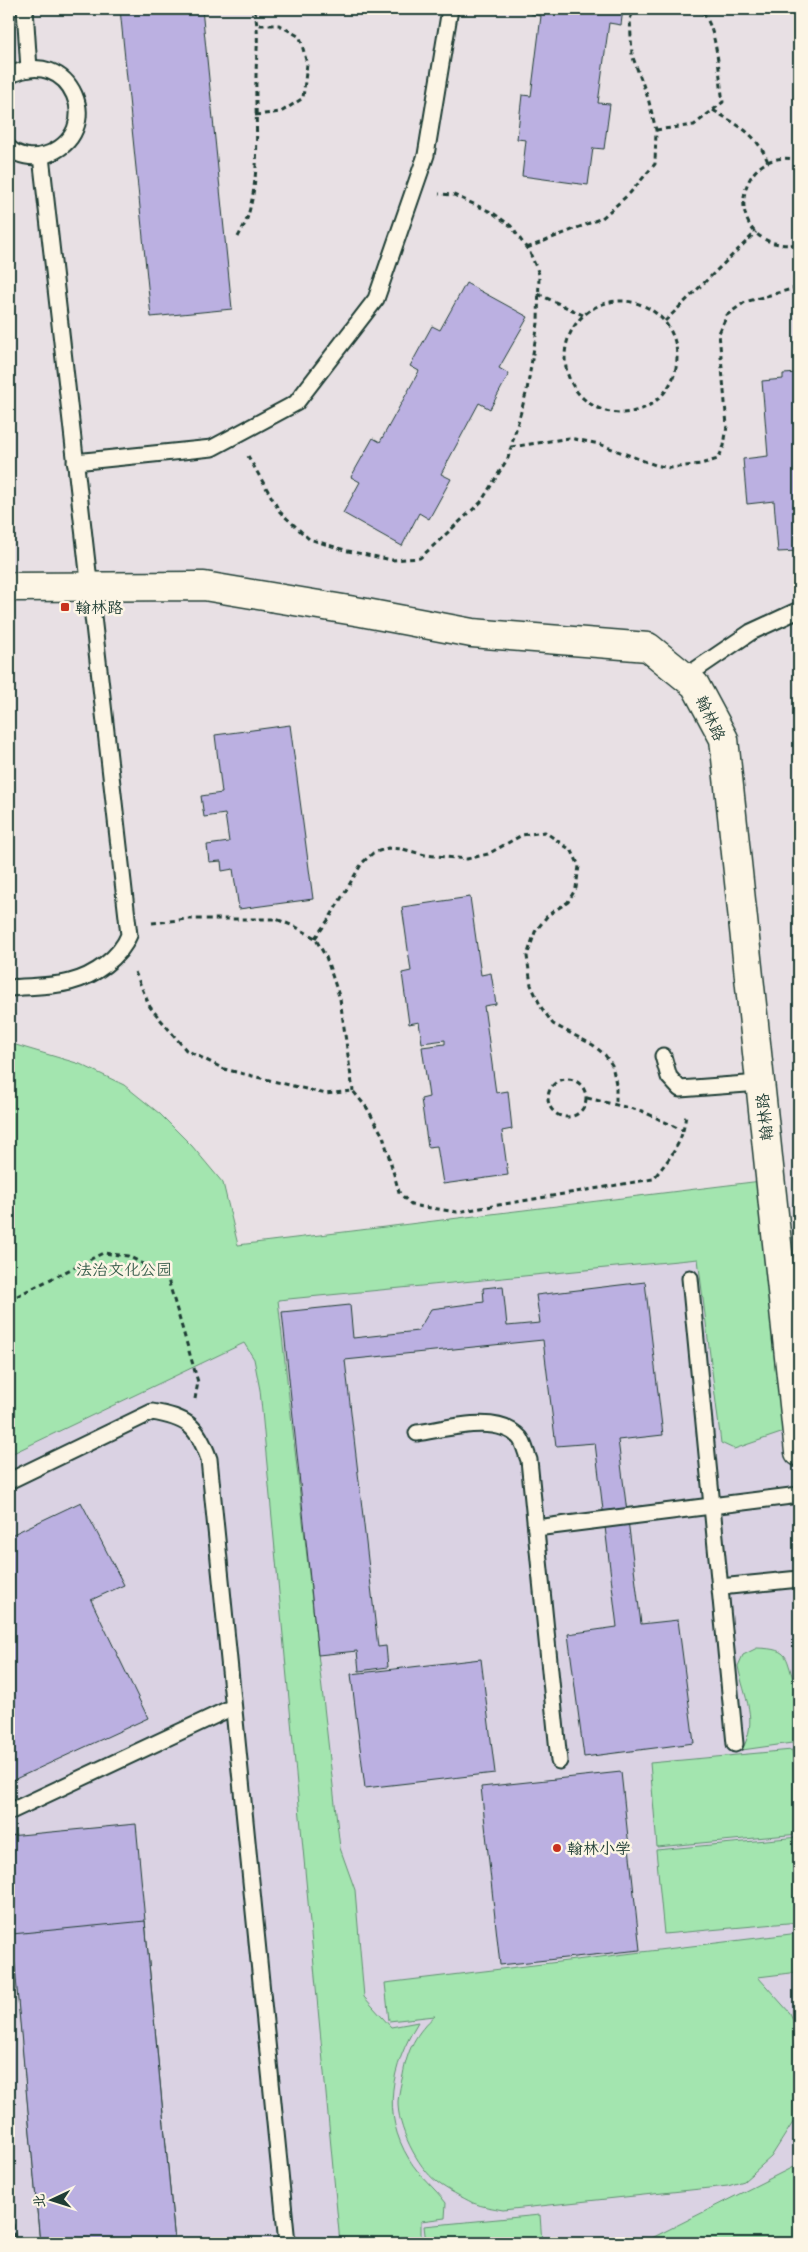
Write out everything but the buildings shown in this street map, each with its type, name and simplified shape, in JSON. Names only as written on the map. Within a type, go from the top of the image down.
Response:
[{"type":"main road","name":"翰林路","points":[[9,587],[204,586],[361,612],[472,633],[648,647],[695,684],[724,739],[799,1452]]},
{"type":"lane","points":[[25,9],[30,69]]},
{"type":"lane","points":[[75,462],[212,448],[296,403],[376,299],[426,155],[450,9]]},
{"type":"lane","points":[[9,76],[20,70],[50,71],[63,78],[72,90],[78,104],[78,118],[74,132],[66,144],[54,152],[41,156],[27,156],[9,148]]},
{"type":"lane","points":[[9,988],[71,982],[103,966],[125,946],[129,935],[41,156]]},
{"type":"lane","points":[[686,677],[751,632],[799,610]]},
{"type":"lane","points":[[663,1056],[669,1077],[680,1089],[760,1083]]},
{"type":"lane","points":[[690,1278],[735,1744]]},
{"type":"lane","points":[[9,1481],[152,1412],[174,1416],[192,1425],[203,1441],[209,1459],[287,2243]]},
{"type":"lane","points":[[417,1433],[491,1423],[509,1429],[521,1439],[529,1460],[559,1761]]},
{"type":"lane","points":[[536,1528],[799,1495]]},
{"type":"lane","points":[[720,1588],[799,1579]]},
{"type":"lane","points":[[9,1812],[233,1707]]},
{"type":"path","points":[[238,237],[249,213],[257,159],[256,48],[258,25],[254,9]]},
{"type":"path","points":[[526,248],[602,218],[630,193],[655,164],[656,130],[648,98],[632,55],[630,19],[634,9]]},
{"type":"path","points":[[656,130],[694,125],[723,102],[714,37],[704,13],[699,9]]},
{"type":"path","points":[[256,114],[281,112],[303,98],[307,64],[300,37],[279,26],[258,25]]},
{"type":"path","points":[[712,110],[749,132],[761,146],[768,162]]},
{"type":"path","points":[[799,160],[783,158],[768,162],[756,171],[747,183],[743,198],[744,212],[750,227],[756,232],[772,244],[785,246],[799,244]]},
{"type":"path","points":[[237,435],[280,512],[309,539],[348,551],[392,560],[420,558],[481,502],[508,458],[528,390],[538,323],[539,274],[526,248],[511,226],[493,213],[454,195],[413,193]]},
{"type":"path","points":[[665,322],[756,232]]},
{"type":"path","points":[[511,447],[570,438],[599,444],[655,465],[670,468],[700,464],[718,458],[724,446],[727,426],[719,333],[727,315],[745,302],[799,287]]},
{"type":"path","points":[[538,294],[583,316]]},
{"type":"path","points":[[617,301],[634,302],[651,309],[665,322],[674,337],[677,355],[675,373],[667,390],[654,403],[639,411],[620,414],[601,410],[585,400],[572,386],[566,368],[566,349],[571,331],[583,316],[599,305],[617,301]]},
{"type":"path","points":[[315,938],[329,919],[362,863],[373,853],[388,848],[403,849],[425,855],[467,859],[488,854],[522,834],[545,832],[572,851],[579,866],[576,888],[568,902],[548,915],[535,932],[528,956],[531,986],[553,1024],[592,1045],[612,1065],[616,1084],[616,1103]]},
{"type":"path","points":[[352,1091],[326,1094],[224,1070],[186,1050],[150,1007],[134,970],[129,935],[142,926],[162,920],[276,919],[296,927],[315,938],[326,956],[340,999],[352,1091],[367,1108],[383,1136],[399,1192],[411,1204],[457,1212],[653,1179],[673,1155],[684,1131],[687,1089]]},
{"type":"path","points":[[571,1079],[582,1086],[586,1098],[583,1110],[566,1118],[551,1109],[548,1096],[553,1085],[558,1081],[571,1079]]},
{"type":"path","points":[[586,1098],[616,1103],[642,1111],[684,1131]]},
{"type":"path","points":[[9,1300],[103,1253],[128,1256],[167,1276],[198,1382],[192,1425]]},
{"type":"path","points":[[9,2188],[15,2243]]},
{"type":"shaded area","name":"翰林小学","points":[[773,1207],[799,1452],[799,2243],[9,2243],[9,1455],[244,1343],[241,1280]]},
{"type":"green space","name":"法治文化公园","points":[[9,1043],[80,1064],[124,1085],[160,1114],[192,1146],[223,1183],[238,1245],[761,1181],[786,1425],[781,1433],[734,1449],[721,1443],[698,1259],[278,1300],[340,1848],[355,1890],[364,1997],[391,2027],[418,2022],[401,2056],[393,2090],[392,2107],[400,2142],[409,2159],[446,2203],[445,2218],[421,2221],[421,2243],[340,2243],[260,1390],[254,1359],[244,1343],[9,1455]]},
{"type":"green space","points":[[757,1648],[777,1650],[782,1653],[786,1657],[796,1686],[799,1686],[799,1742],[742,1750],[747,1739],[750,1718],[738,1666],[743,1655]]},
{"type":"green space","points":[[792,1750],[799,1834],[657,1847],[650,1763]]},
{"type":"green space","points":[[799,1837],[799,1922],[664,1934],[656,1850]]},
{"type":"green space","points":[[799,1933],[799,1972],[758,1977],[790,2013],[799,2032],[799,2113],[771,2157],[744,2181],[728,2186],[503,2210],[477,2204],[459,2196],[437,2182],[422,2167],[405,2134],[401,2122],[398,2098],[405,2066],[413,2042],[435,2016],[389,2021],[385,1983]]},
{"type":"green space","points":[[799,2164],[799,2243],[642,2243]]},
{"type":"green space","points":[[540,2215],[542,2243],[426,2243],[424,2226]]},
{"type":"place","name":"翰林路","points":[[65,607]]},
{"type":"place","name":"翰林小学","points":[[557,1848]]}]
